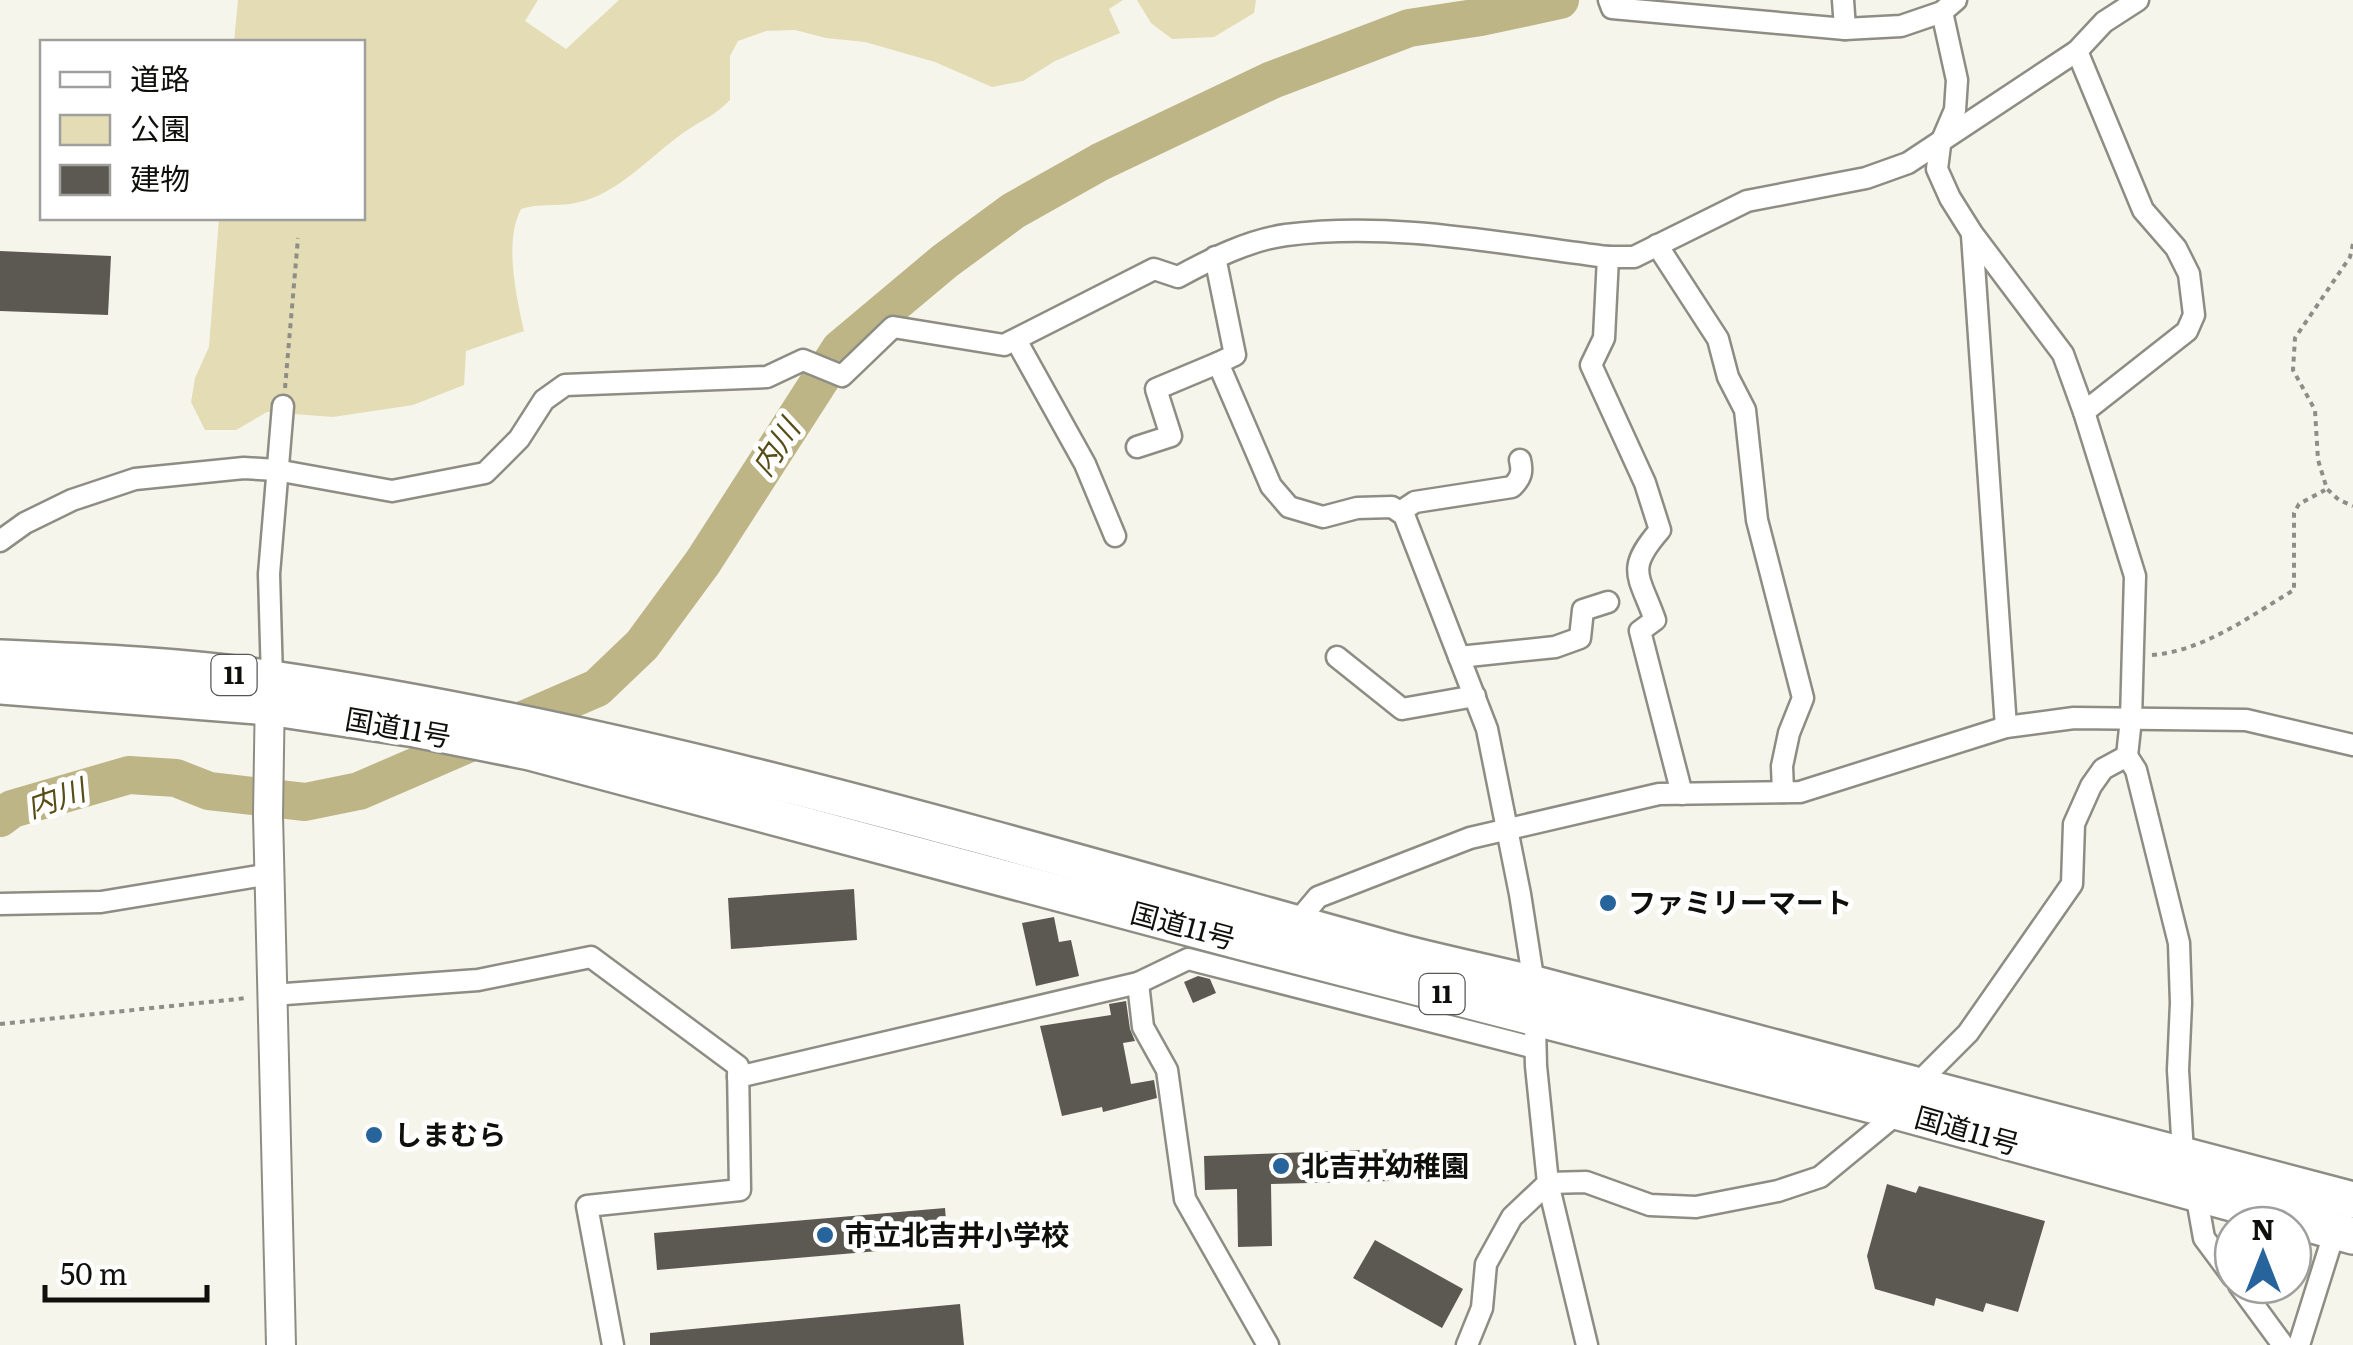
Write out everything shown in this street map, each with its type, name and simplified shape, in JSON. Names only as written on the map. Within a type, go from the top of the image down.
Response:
[{"type":"highway","name":"国道11号","points":[[0,658],[114,664],[270,693],[530,752],[1535,1017],[1907,1099],[2183,1153],[2348,1210]]},
{"type":"highway","name":"国道11号","points":[[0,686],[270,693],[465,710],[562,730],[935,824],[1297,922],[1391,950],[1535,1017]]},
{"type":"highway","name":"国道11号","points":[[1907,1099],[2196,1193],[2348,1210]]},
{"type":"street","points":[[1609,0],[1612,8],[1845,29],[1900,26],[1949,6],[1958,80],[1955,110],[1940,145],[1938,169],[1950,198],[1972,233],[2063,354],[2135,576],[2127,756],[2136,770],[2179,943],[2178,1070],[2183,1153]]},
{"type":"street","points":[[1843,0],[1845,29]]},
{"type":"street","points":[[0,541],[25,523],[103,487],[179,474],[276,470],[392,490],[485,473],[520,439],[544,400],[565,385],[767,377],[804,360],[842,376],[893,327],[1004,344],[1154,269],[1178,277],[1215,257],[1284,235],[1402,231],[1634,257],[1747,200],[1866,178],[1908,163],[2077,51],[2104,22],[2138,0]]},
{"type":"street","points":[[2077,51],[2143,210],[2176,248],[2189,274],[2194,315],[2187,331],[2084,412]]},
{"type":"street","points":[[1972,233],[2006,727]]},
{"type":"street","points":[[1657,245],[1718,339],[1728,378],[1744,410],[1756,520],[1802,698],[1782,766],[1783,792]]},
{"type":"street","points":[[1137,446],[1171,436],[1156,389],[1235,355],[1215,257]]},
{"type":"street","points":[[1608,257],[1604,338],[1591,365],[1645,484],[1660,530],[1644,549],[1637,567],[1655,620],[1640,631],[1682,794]]},
{"type":"street","points":[[1016,340],[1085,464],[1114,536]]},
{"type":"street","points":[[1218,364],[1270,486],[1289,507],[1323,517],[1357,508],[1392,507],[1404,514],[1475,696],[1487,729],[1507,830],[1535,1017],[1548,1184],[1587,1345]]},
{"type":"street","points":[[282,1345],[267,778],[269,574],[283,406]]},
{"type":"street","points":[[1400,512],[1414,502],[1512,487],[1520,480],[1520,460]]},
{"type":"street","points":[[1460,657],[1555,648],[1580,638],[1583,610],[1608,602]]},
{"type":"street","points":[[1336,657],[1402,709],[1475,696]]},
{"type":"street","points":[[1297,922],[1318,897],[1470,838],[1660,794],[1800,792],[2006,727],[2074,718],[2246,720],[2353,745]]},
{"type":"street","points":[[1467,1345],[1482,1308],[1486,1264],[1512,1217],[1548,1184],[1586,1182],[1650,1204],[1696,1207],[1820,1177],[1907,1099],[1968,1034],[2072,884],[2074,824],[2091,786],[2103,769],[2127,756]]},
{"type":"street","points":[[0,904],[101,902],[270,874]]},
{"type":"street","points":[[272,995],[478,980],[591,957],[738,1066],[740,1190],[587,1206],[613,1345]]},
{"type":"street","points":[[738,1078],[1138,982],[1188,959],[1535,1017]]},
{"type":"street","points":[[1138,982],[1143,1026],[1168,1070],[1185,1199],[1268,1345]]},
{"type":"street","points":[[2196,1193],[2204,1238],[2213,1250]]},
{"type":"street","points":[[2299,1345],[2348,1210]]},
{"type":"street","points":[[2254,1305],[2283,1345]]},
{"type":"path","points":[[283,406],[298,238]]},
{"type":"path","points":[[2353,244],[2350,257],[2295,338],[2293,370],[2316,410],[2318,460],[2327,489],[2353,506]]},
{"type":"path","points":[[2132,657],[2173,654],[2222,633],[2294,590],[2294,513],[2299,504],[2327,489]]},
{"type":"path","points":[[0,1024],[272,995]]},
{"type":"green space","points":[[238,0],[538,0],[525,21],[566,49],[619,0],[1123,0],[1109,9],[1120,33],[1055,61],[1023,81],[992,87],[935,62],[865,42],[795,30],[766,31],[738,41],[730,56],[730,100],[719,110],[605,192],[575,203],[521,209],[512,253],[524,331],[466,351],[464,385],[413,405],[333,417],[267,412],[236,430],[205,430],[191,402],[195,378],[209,347],[219,220],[365,220],[365,40],[234,40]]},
{"type":"green space","points":[[1137,0],[1256,0],[1254,13],[1214,37],[1172,39],[1151,23]]},
{"type":"building","points":[[0,251],[111,256],[108,315],[0,311]]},
{"type":"building","points":[[854,889],[857,940],[731,949],[728,898]]},
{"type":"building","points":[[1054,917],[1059,942],[1071,940],[1079,976],[1036,986],[1022,923]]},
{"type":"building","points":[[1198,976],[1210,979],[1216,993],[1193,1003],[1184,982]]},
{"type":"building","points":[[1126,1001],[1135,1041],[1123,1043],[1131,1084],[1154,1080],[1157,1098],[1103,1112],[1102,1107],[1062,1116],[1040,1026],[1111,1015],[1109,1004]]},
{"type":"building","points":[[1388,1149],[1389,1181],[1271,1184],[1272,1246],[1238,1247],[1237,1189],[1205,1190],[1204,1156]]},
{"type":"building","points":[[1887,1184],[1916,1193],[1919,1186],[2045,1221],[2018,1312],[1986,1303],[1983,1312],[1936,1298],[1934,1306],[1875,1289],[1867,1256]]},
{"type":"building","points":[[945,1208],[948,1245],[657,1270],[654,1233]]},
{"type":"building","points":[[1375,1240],[1463,1289],[1442,1328],[1353,1278]]},
{"type":"building","points":[[960,1304],[964,1345],[650,1345],[650,1333]]},
{"type":"waterway","name":"内川","points":[[0,818],[12,809],[129,775],[176,778],[209,791],[305,802],[359,791],[597,688],[642,645],[703,562],[840,349],[945,261],[1013,211],[1100,162],[1272,80],[1409,28],[1560,0]]},
{"type":"place","name":"ファミリーマート","points":[[1608,903]]},
{"type":"place","name":"しまむら","points":[[374,1135]]},
{"type":"place","name":"北吉井幼稚園","points":[[1281,1166]]},
{"type":"place","name":"市立北吉井小学校","points":[[825,1235]]}]
